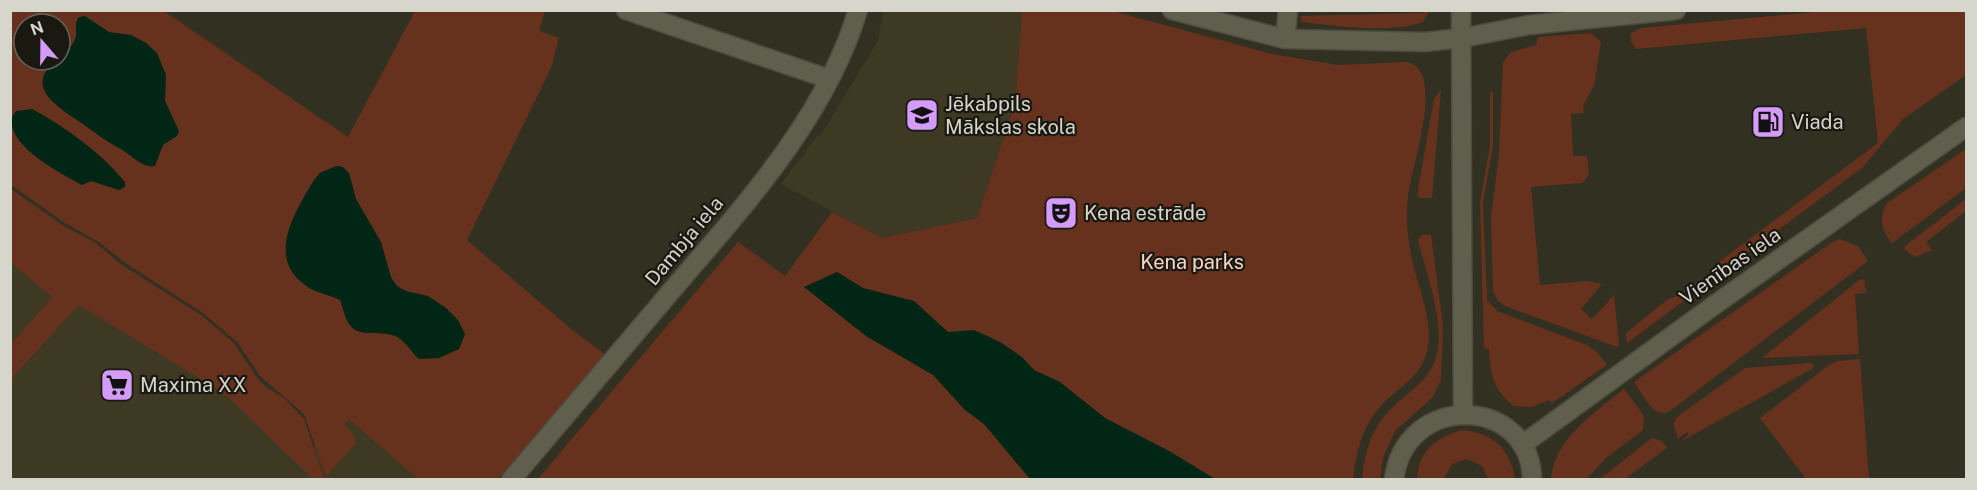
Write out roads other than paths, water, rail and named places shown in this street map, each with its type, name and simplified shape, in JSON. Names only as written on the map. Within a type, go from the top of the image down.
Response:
[{"type":"street","points":[[626,10],[829,79]]},
{"type":"street","name":"Dambja iela","points":[[511,480],[733,219],[800,129],[841,57],[858,10]]},
{"type":"street","points":[[1172,10],[1285,39],[1425,42],[1462,38],[1529,25],[1676,10]]},
{"type":"street","points":[[1285,39],[1288,10]]},
{"type":"street","points":[[1461,10],[1464,413]]},
{"type":"street","name":"Vienības iela","points":[[1522,445],[1966,127]]},
{"type":"street","points":[[1394,480],[1401,453],[1416,432],[1438,418],[1464,413],[1486,417],[1507,428],[1522,445],[1532,469],[1532,480]]},
{"type":"place","name":"Jēkabpils Mākslas skola","points":[[922,115]]},
{"type":"place","name":"Viada","points":[[1768,122]]},
{"type":"place","name":"Kena estrāde","points":[[1061,213]]},
{"type":"place","name":"Maxima XX","points":[[117,385]]},
{"type":"park label","name":"Kena parks","points":[[1192,262]]}]
